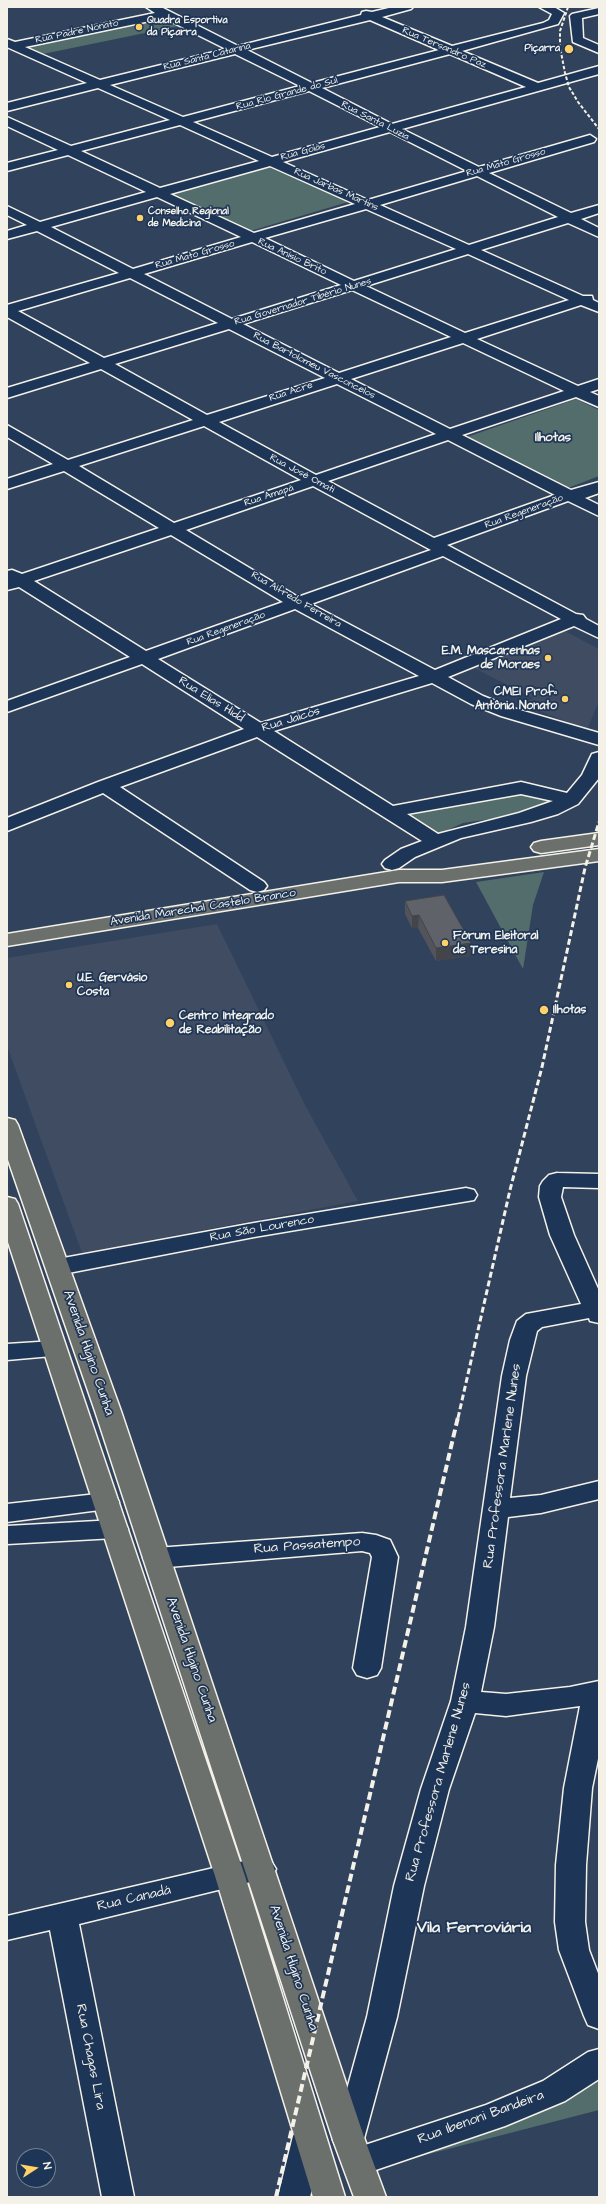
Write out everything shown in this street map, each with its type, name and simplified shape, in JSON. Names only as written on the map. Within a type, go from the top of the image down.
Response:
[{"type":"main road","points":[[438,869],[599,839]]},
{"type":"main road","points":[[7,925],[257,886],[396,870],[412,862],[438,869],[599,855]]},
{"type":"main road","points":[[7,952],[429,883],[438,881],[438,869]]},
{"type":"main road","name":"Avenida Marechal Castelo Branco","points":[[7,940],[396,870]]},
{"type":"main road","name":"Avenida Higino Cunha","points":[[7,1125],[108,1412],[370,2197]]},
{"type":"main road","points":[[7,1204],[230,1876],[329,2197]]},
{"type":"street","name":"Rua Santa Luzia","points":[[152,7],[390,129],[599,233]]},
{"type":"street","name":"Rua Tersandro Paz","points":[[350,7],[539,88]]},
{"type":"street","name":"Rua Santa Catarina","points":[[7,107],[369,15],[407,7]]},
{"type":"street","name":"Rua Rio Grande do Sul","points":[[7,167],[451,51],[547,24],[556,20],[558,14],[545,7]]},
{"type":"street","points":[[599,11],[576,16],[577,40],[599,49]]},
{"type":"street","name":"Rua Padre Nonato","points":[[10,45],[165,14]]},
{"type":"street","name":"Rua Jarbas Martins","points":[[10,45],[599,308]]},
{"type":"street","name":"Rua Goiás","points":[[7,235],[539,88],[599,70]]},
{"type":"street","name":"Rua Anísio Brito","points":[[7,121],[156,194],[599,402]]},
{"type":"street","name":"Rua Mato Grosso","points":[[7,311],[590,139]]},
{"type":"street","name":"Rua Governador Tibério Nunes","points":[[7,393],[599,209]]},
{"type":"street","name":"Rua Bartolomeu Vasconcelos","points":[[7,210],[599,511]]},
{"type":"street","name":"Rua Acre","points":[[7,484],[68,466],[336,377],[599,294]]},
{"type":"street","name":"Rua José Omati","points":[[7,311],[204,421],[599,632]]},
{"type":"street","name":"Rua Amapá","points":[[11,579],[315,481],[599,384]]},
{"type":"street","name":"Rua Alfredo Ferreira","points":[[7,430],[298,604],[477,700],[507,712],[599,739]]},
{"type":"street","name":"Rua Regeneração","points":[[7,707],[298,604],[439,547],[571,496],[599,487]]},
{"type":"street","points":[[360,519],[376,513]]},
{"type":"street","name":"Rua Elias Hidd","points":[[11,579],[145,658],[436,841]]},
{"type":"street","name":"Rua Jaicós","points":[[7,825],[105,786],[258,730],[434,676],[577,619]]},
{"type":"street","points":[[396,870],[408,853],[436,841],[455,834],[551,810],[571,800],[577,795],[591,776],[599,758]]},
{"type":"street","points":[[105,786],[257,886]]},
{"type":"street","points":[[389,812],[521,788],[571,800]]},
{"type":"street","points":[[598,1312],[576,1268],[554,1211],[550,1191],[557,1180],[599,1181]]},
{"type":"street","name":"Rua São Lourenco","points":[[58,1267],[254,1230],[466,1195]]},
{"type":"street","name":"Rua Professora Marlene Nunes","points":[[354,2151],[409,1886],[435,1789],[465,1700],[480,1627],[514,1376],[526,1327],[530,1322],[544,1317],[598,1312]]},
{"type":"street","points":[[7,1340],[52,1341]]},
{"type":"street","points":[[7,1352],[52,1341]]},
{"type":"street","points":[[497,1509],[541,1504],[599,1490]]},
{"type":"street","points":[[7,1513],[106,1502]]},
{"type":"street","points":[[7,1535],[115,1529]]},
{"type":"street","name":"Rua Passatempo","points":[[156,1558],[362,1542],[376,1544],[381,1547],[385,1557],[367,1668]]},
{"type":"street","points":[[465,1700],[506,1705],[532,1703],[598,1692],[578,1788],[572,1865],[570,1922],[574,1950],[599,2016]]},
{"type":"street","name":"Rua Canadá","points":[[7,1928],[261,1869]]},
{"type":"street","name":"Rua Chagas Lira","points":[[62,1916],[118,2197]]},
{"type":"street","name":"Rua Ibenoni Bandeira","points":[[354,2151],[494,2116],[547,2094],[599,2062]]},
{"type":"street","points":[[294,2197],[310,2136]]},
{"type":"shaded area","name":"E.M. Mascarenhas de Moraes","points":[[563,630],[599,649],[599,701],[587,730],[522,704],[533,698],[474,668]]},
{"type":"shaded area","points":[[217,924],[305,1105],[358,1201],[82,1253],[7,1046],[7,958]]},
{"type":"green space","points":[[160,16],[179,26],[38,55],[20,47]]},
{"type":"green space","points":[[266,166],[348,202],[247,232],[167,194]]},
{"type":"green space","points":[[576,399],[599,410],[599,476],[568,488],[467,437]]},
{"type":"green space","points":[[510,794],[530,794],[555,804],[518,815],[463,823],[434,836],[407,814]]},
{"type":"green space","points":[[544,872],[533,905],[523,969],[476,882]]},
{"type":"green space","points":[[599,2070],[599,2110],[394,2163]]},
{"type":"building","points":[[444,895],[471,943],[436,948],[419,915],[412,916],[405,901]]},
{"type":"railway","points":[[568,7],[560,31],[560,47],[565,73],[569,87],[578,102],[599,129]]},
{"type":"railway","points":[[458,1418],[510,1190],[542,1067],[585,868],[599,822]]},
{"type":"railway","points":[[276,2197],[458,1417]]},
{"type":"place","name":"Quadra Esportiva da Piçarra","points":[[139,27]]},
{"type":"place","name":"Piçarra","points":[[569,49]]},
{"type":"place","name":"Conselho Regional de Medicina","points":[[140,218]]},
{"type":"place","name":"E.M. Mascarenhas de Moraes","points":[[548,658]]},
{"type":"place","name":"CMEI Profª Antônia Nonato","points":[[565,699]]},
{"type":"place","name":"Fórum Eleitoral de Teresina","points":[[445,943]]},
{"type":"place","name":"U.E. Gervásio Costa","points":[[69,985]]},
{"type":"place","name":"Ilhotas","points":[[544,1010]]},
{"type":"place","name":"Centro Integrado de Reabilitação","points":[[170,1023]]},
{"type":"district","name":"Ilhotas","points":[[553,438]]},
{"type":"district","name":"Vila Ferroviária","points":[[474,1929]]}]
